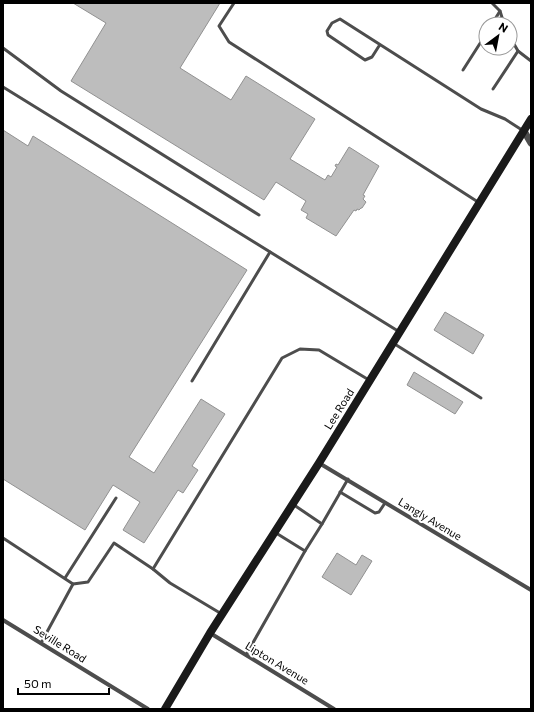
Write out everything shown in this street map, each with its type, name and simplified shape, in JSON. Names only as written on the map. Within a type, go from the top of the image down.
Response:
[{"type":"main road","name":"Lee Road","points":[[165,709],[210,633],[319,463],[531,119]]},
{"type":"street","points":[[524,131],[531,143]]},
{"type":"street","name":"Langly Avenue","points":[[319,463],[531,590]]},
{"type":"street","name":"Seville Road","points":[[3,620],[148,709]]},
{"type":"street","name":"Lipton Avenue","points":[[210,633],[334,709]]},
{"type":"lane","points":[[234,3],[219,26],[229,42],[480,202]]},
{"type":"lane","points":[[492,3],[500,11],[502,16]]},
{"type":"lane","points":[[497,16],[500,11]]},
{"type":"lane","points":[[379,46],[372,57],[365,60],[328,35],[327,31],[332,24],[340,20],[481,109],[505,119],[524,131]]},
{"type":"lane","points":[[463,70],[478,47]]},
{"type":"lane","points":[[3,48],[61,91],[259,215]]},
{"type":"lane","points":[[518,51],[531,61]]},
{"type":"lane","points":[[493,89],[515,56]]},
{"type":"lane","points":[[3,87],[400,332]]},
{"type":"lane","points":[[192,381],[270,252]]},
{"type":"lane","points":[[393,343],[481,398]]},
{"type":"lane","points":[[154,568],[282,358],[300,349],[319,350],[370,380]]},
{"type":"lane","points":[[246,655],[348,479]]},
{"type":"lane","points":[[340,492],[375,513],[379,512],[385,503]]},
{"type":"lane","points":[[65,578],[116,498]]},
{"type":"lane","points":[[292,504],[322,524]]},
{"type":"lane","points":[[275,532],[305,551]]},
{"type":"lane","points":[[3,538],[74,584],[88,582],[114,543],[154,568],[170,583],[222,614]]},
{"type":"lane","points":[[41,643],[74,584]]},
{"type":"building","points":[[73,3],[220,3],[180,68],[231,100],[246,76],[315,119],[290,159],[325,180],[328,175],[331,177],[337,167],[335,166],[336,164],[338,165],[349,147],[379,166],[363,195],[365,196],[363,199],[366,202],[362,208],[359,210],[357,209],[356,211],[354,210],[336,236],[306,218],[308,214],[301,210],[306,201],[276,182],[264,200],[71,81],[106,23]]},
{"type":"building","points":[[3,130],[28,146],[33,136],[247,270],[129,457],[154,473],[201,399],[225,414],[192,466],[198,470],[183,493],[178,490],[144,543],[123,530],[140,502],[113,485],[85,530],[3,479]]},
{"type":"building","points":[[445,312],[484,335],[473,354],[434,330]]},
{"type":"building","points":[[414,372],[463,402],[455,414],[407,385]]},
{"type":"building","points":[[337,553],[356,565],[362,555],[372,561],[351,595],[322,577]]}]
